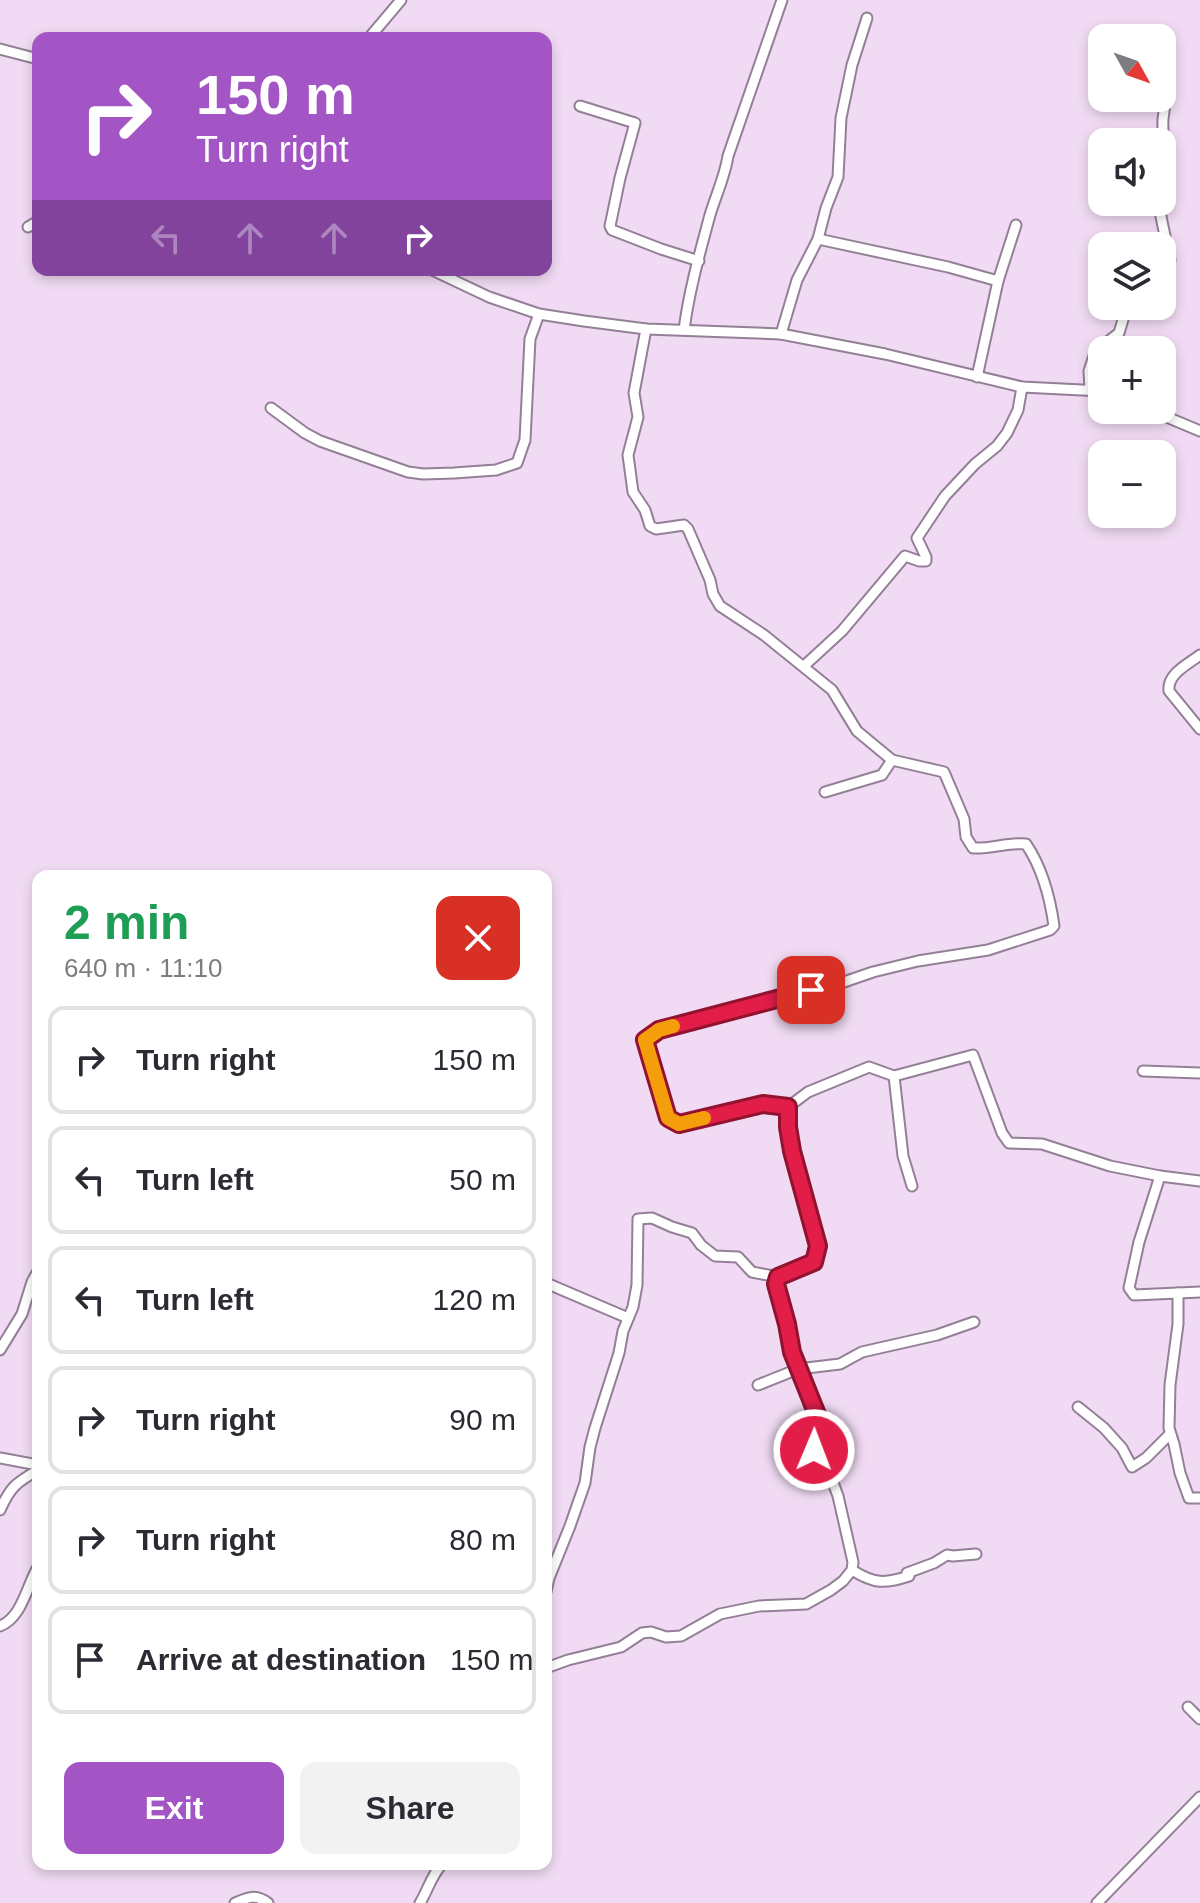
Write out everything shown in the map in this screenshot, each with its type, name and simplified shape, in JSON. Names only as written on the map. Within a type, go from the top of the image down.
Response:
[{"type":"street","points":[[374,32],[401,0]]},
{"type":"street","points":[[684,330],[711,213],[782,0]]},
{"type":"street","points":[[781,334],[797,280],[818,239],[838,177],[841,118],[852,65],[867,18]]},
{"type":"street","points":[[0,49],[32,57]]},
{"type":"street","points":[[580,106],[635,123],[617,190],[610,226],[612,230],[699,261]]},
{"type":"street","points":[[28,227],[32,225]]},
{"type":"street","points":[[977,377],[998,281],[1016,225]]},
{"type":"street","points":[[818,239],[998,281]]},
{"type":"street","points":[[445,276],[489,297],[539,314],[646,329],[781,334],[885,354],[1022,387],[1088,389]]},
{"type":"street","points":[[271,408],[320,441],[408,472],[439,474],[507,467],[517,463],[525,440],[530,339],[539,314]]},
{"type":"street","points":[[646,329],[634,393],[638,417],[628,455],[633,492],[645,510],[650,526],[656,529],[684,525],[720,606],[749,624],[832,690],[857,731],[892,760],[944,772],[964,819],[966,837],[973,848],[1026,844],[1036,859],[1047,889],[1054,926],[988,950],[918,961],[659,1030],[645,1040],[668,1118],[679,1124],[763,1104],[788,1107],[808,1092],[869,1067],[894,1076],[973,1055],[1002,1133],[1009,1143],[1042,1144],[1110,1166],[1200,1181]]},
{"type":"street","points":[[804,666],[842,631],[905,556],[945,496],[997,446],[1018,410],[1022,387]]},
{"type":"street","points":[[1176,421],[1200,431]]},
{"type":"street","points":[[905,556],[926,561],[917,538]]},
{"type":"street","points":[[1200,655],[1169,679],[1168,686],[1200,729]]},
{"type":"street","points":[[825,792],[882,775],[892,760]]},
{"type":"street","points":[[1143,1071],[1200,1073]]},
{"type":"street","points":[[894,1076],[903,1156],[912,1186]]},
{"type":"street","points":[[552,1571],[585,1483],[590,1447],[633,1307],[639,1258],[638,1219],[652,1218],[692,1233],[715,1256],[738,1257],[752,1272],[778,1277],[814,1262],[818,1246],[792,1151],[788,1107]]},
{"type":"street","points":[[1160,1176],[1139,1242],[1129,1288],[1134,1295],[1200,1292]]},
{"type":"street","points":[[552,1666],[621,1647],[642,1633],[681,1636],[720,1614],[759,1606],[806,1604],[848,1577],[853,1562],[838,1496],[831,1477],[814,1450],[818,1417],[792,1352],[776,1284],[778,1277]]},
{"type":"street","points":[[0,1350],[22,1314],[32,1282]]},
{"type":"street","points":[[552,1286],[628,1318]]},
{"type":"street","points":[[1178,1293],[1169,1428],[1189,1498],[1200,1498]]},
{"type":"street","points":[[758,1385],[798,1369],[840,1364],[862,1352],[937,1335],[974,1322]]},
{"type":"street","points":[[1078,1407],[1122,1448],[1132,1467],[1170,1434]]},
{"type":"street","points":[[0,1458],[32,1466]]},
{"type":"street","points":[[0,1510],[8,1492],[32,1472]]},
{"type":"street","points":[[852,1570],[876,1582],[893,1581],[909,1576],[907,1573],[947,1555],[976,1554]]},
{"type":"street","points":[[0,1626],[18,1610],[32,1580]]},
{"type":"street","points":[[1188,1707],[1200,1719]]},
{"type":"street","points":[[1097,1903],[1200,1797]]},
{"type":"street","points":[[420,1903],[438,1870]]},
{"type":"street","points":[[235,1903],[256,1897],[268,1903]]},
{"type":"slow traffic","points":[[673,1026],[659,1030],[645,1040],[668,1118],[679,1124],[704,1118]]},
{"type":"route","points":[[811,990],[659,1030],[645,1040],[668,1118],[679,1124],[763,1104],[788,1107],[792,1151],[818,1246],[814,1262],[786,1272],[778,1277],[776,1284],[792,1352],[818,1417],[814,1450]]}]
